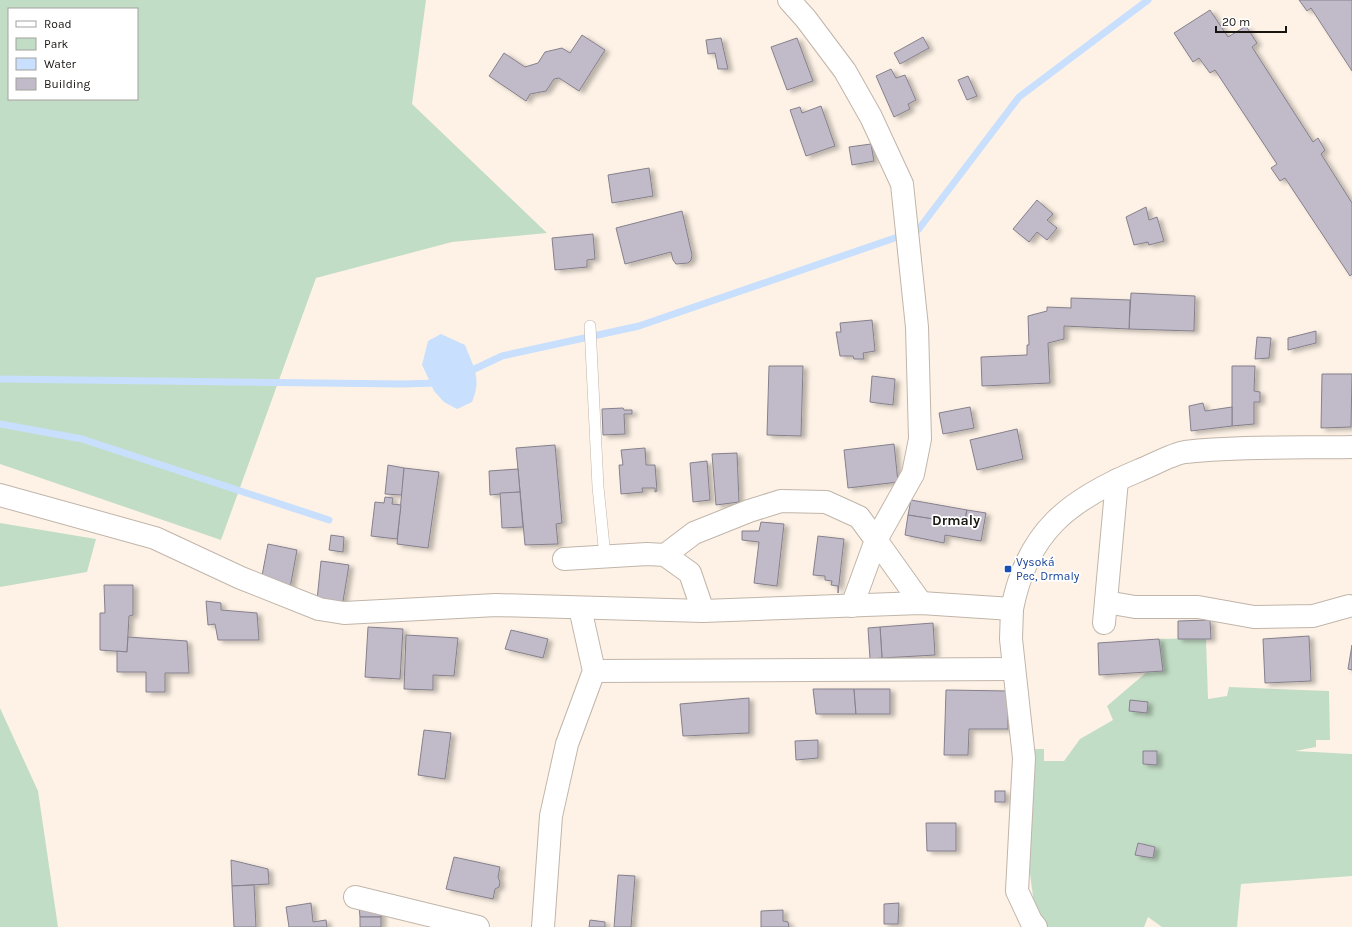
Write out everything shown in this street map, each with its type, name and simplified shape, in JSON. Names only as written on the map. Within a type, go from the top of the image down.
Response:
[{"type":"street","points":[[789,0],[806,19],[846,71],[871,116],[902,184],[908,234],[917,327],[920,439],[913,474],[876,540],[852,606]]},
{"type":"street","points":[[1036,927],[1031,921],[1017,891],[1024,758],[1011,639],[1012,609],[1019,579],[1034,549],[1044,534],[1072,505],[1117,480],[1184,452],[1260,448],[1352,447]]},
{"type":"street","points":[[1117,480],[1105,612],[1135,607],[1198,607],[1254,616],[1313,616],[1349,606]]},
{"type":"street","points":[[0,495],[155,538],[241,578],[319,609],[344,613],[496,605],[703,611],[921,603],[1012,609]]},
{"type":"street","points":[[665,555],[694,533],[749,511],[781,501],[826,502],[859,517],[921,603]]},
{"type":"street","points":[[564,559],[647,554],[665,555],[690,573],[703,611]]},
{"type":"street","points":[[543,927],[552,816],[567,744],[594,671],[580,608]]},
{"type":"street","points":[[594,671],[1014,669]]},
{"type":"street","points":[[355,897],[478,927]]},
{"type":"lane","points":[[590,326],[598,487],[605,556]]},
{"type":"green space","points":[[0,0],[426,0],[412,104],[547,233],[452,242],[316,278],[221,540],[0,464]]},
{"type":"green space","points":[[0,523],[96,539],[87,572],[0,587]]},
{"type":"green space","points":[[1206,638],[1208,699],[1227,696],[1229,687],[1329,691],[1330,740],[1316,740],[1316,747],[1295,751],[1352,754],[1352,876],[1241,884],[1237,927],[1162,927],[1148,917],[1144,927],[1037,927],[1029,866],[1030,749],[1044,749],[1044,761],[1064,761],[1080,739],[1113,720],[1107,706],[1148,671],[1162,671],[1159,639]],"holes":[[[1144,751],[1157,751],[1157,764],[1143,764]],[[1138,843],[1155,847],[1153,858],[1135,854]]]},
{"type":"green space","points":[[0,708],[38,791],[58,927],[0,927]]},
{"type":"water","points":[[441,334],[465,345],[476,374],[477,380],[475,394],[472,402],[457,409],[444,402],[434,391],[422,365],[428,341]]},
{"type":"building","points":[[1299,0],[1352,0],[1352,71],[1311,8],[1307,11]]},
{"type":"building","points":[[1210,10],[1228,37],[1246,26],[1257,43],[1252,47],[1313,142],[1318,138],[1325,150],[1321,154],[1352,203],[1352,274],[1350,276],[1285,178],[1280,181],[1271,168],[1277,164],[1215,70],[1210,73],[1199,58],[1193,62],[1174,33]]},
{"type":"building","points":[[582,35],[605,50],[579,91],[559,78],[554,79],[546,91],[530,94],[526,101],[489,76],[504,53],[525,67],[538,63],[545,52],[562,48],[570,53]]},
{"type":"building","points":[[923,37],[929,48],[900,64],[894,53]]},
{"type":"building","points":[[721,38],[728,69],[718,69],[715,53],[708,54],[706,40]]},
{"type":"building","points":[[797,38],[813,81],[787,90],[771,47]]},
{"type":"building","points":[[891,69],[896,78],[905,75],[916,100],[908,104],[910,109],[894,117],[876,76]]},
{"type":"building","points":[[968,76],[977,96],[967,100],[958,80]]},
{"type":"building","points":[[821,106],[835,146],[806,156],[790,110],[800,107],[802,113]]},
{"type":"building","points":[[871,144],[874,161],[852,165],[849,147]]},
{"type":"building","points":[[649,168],[653,196],[612,203],[608,175]]},
{"type":"building","points":[[1037,200],[1053,214],[1047,220],[1057,228],[1047,240],[1037,232],[1029,242],[1013,229]]},
{"type":"building","points":[[1146,207],[1149,220],[1157,217],[1164,241],[1149,245],[1148,242],[1134,245],[1126,217]]},
{"type":"building","points":[[682,211],[692,255],[691,260],[688,263],[676,264],[673,260],[671,252],[625,264],[616,228]]},
{"type":"building","points":[[593,234],[595,259],[587,260],[587,267],[555,270],[552,238]]},
{"type":"building","points":[[1131,293],[1195,296],[1194,331],[1129,329]]},
{"type":"building","points":[[1071,298],[1130,300],[1129,329],[1064,326],[1064,339],[1048,343],[1050,383],[982,386],[981,357],[1027,355],[1027,345],[1029,345],[1028,316],[1047,311],[1047,307],[1071,308]]},
{"type":"building","points":[[872,320],[875,351],[863,353],[864,359],[854,359],[853,356],[840,356],[836,332],[841,332],[840,323]]},
{"type":"building","points":[[1316,331],[1316,343],[1288,350],[1288,338]]},
{"type":"building","points":[[1257,337],[1271,338],[1269,358],[1255,359]]},
{"type":"building","points":[[769,366],[803,366],[801,436],[767,435]]},
{"type":"building","points":[[1232,366],[1255,366],[1254,391],[1260,392],[1260,402],[1254,402],[1254,424],[1232,426]]},
{"type":"building","points":[[1322,374],[1352,374],[1351,427],[1321,428]]},
{"type":"building","points":[[872,376],[895,379],[893,405],[870,402]]},
{"type":"building","points":[[1203,403],[1205,411],[1232,407],[1232,426],[1191,431],[1189,406]]},
{"type":"building","points":[[970,407],[974,428],[943,434],[939,413]]},
{"type":"building","points":[[623,408],[624,410],[632,410],[632,414],[624,414],[625,434],[603,435],[602,409]]},
{"type":"building","points":[[1017,429],[1023,459],[977,470],[970,440]]},
{"type":"building","points":[[894,444],[898,482],[848,488],[844,450]]},
{"type":"building","points":[[555,445],[562,523],[556,524],[558,544],[525,545],[516,448]]},
{"type":"building","points":[[645,448],[646,465],[655,465],[657,491],[655,492],[655,488],[642,488],[643,492],[621,494],[619,465],[623,465],[621,450]]},
{"type":"building","points":[[737,453],[739,502],[716,505],[712,454]]},
{"type":"building","points":[[707,461],[710,500],[693,502],[690,463]]},
{"type":"building","points":[[388,465],[404,468],[402,495],[385,494]]},
{"type":"building","points":[[404,468],[439,472],[428,548],[397,544]]},
{"type":"building","points":[[518,469],[520,492],[490,495],[489,471]]},
{"type":"building","points":[[520,492],[523,527],[502,528],[500,493]]},
{"type":"building","points":[[385,497],[393,498],[392,504],[401,505],[397,539],[371,536],[375,502],[384,503]]},
{"type":"building","points":[[911,500],[967,510],[964,524],[908,515]]},
{"type":"building","points":[[967,510],[986,513],[981,541],[945,535],[944,543],[905,535],[908,515],[964,524]]},
{"type":"building","points":[[761,522],[784,524],[777,586],[754,583],[759,542],[742,540],[742,531],[759,531]]},
{"type":"building","points":[[331,535],[344,537],[343,552],[329,550]]},
{"type":"building","points":[[818,536],[844,539],[838,593],[838,586],[831,585],[832,581],[825,580],[825,576],[813,575]]},
{"type":"building","points":[[268,544],[297,550],[290,588],[261,581]]},
{"type":"building","points":[[321,561],[349,565],[342,607],[317,600]]},
{"type":"building","points":[[104,585],[133,585],[133,615],[129,616],[127,652],[100,650],[100,613],[105,613]]},
{"type":"building","points":[[206,601],[221,603],[221,610],[257,613],[259,640],[218,640],[215,624],[208,625]]},
{"type":"building","points":[[1210,620],[1211,639],[1178,639],[1178,621]]},
{"type":"building","points":[[933,623],[935,655],[882,658],[880,627]]},
{"type":"building","points":[[368,627],[403,629],[400,679],[365,677]]},
{"type":"building","points":[[880,627],[882,658],[870,659],[868,628]]},
{"type":"building","points":[[511,630],[548,639],[543,658],[505,649]]},
{"type":"building","points":[[406,635],[458,638],[454,676],[433,675],[433,690],[404,689]]},
{"type":"building","points":[[1309,636],[1311,681],[1265,683],[1263,639]]},
{"type":"building","points":[[128,637],[187,641],[189,673],[165,673],[165,692],[146,692],[146,672],[117,672],[117,651],[127,652]]},
{"type":"building","points":[[1159,639],[1163,671],[1099,675],[1098,643]]},
{"type":"building","points":[[1352,645],[1352,670],[1348,669]]},
{"type":"building","points":[[813,689],[854,689],[856,714],[816,714]]},
{"type":"building","points":[[854,689],[890,689],[890,714],[856,714]]},
{"type":"building","points":[[946,690],[1008,691],[1008,729],[969,729],[968,755],[944,755]]},
{"type":"building","points":[[749,698],[749,733],[683,736],[680,704]]},
{"type":"building","points":[[1130,700],[1148,702],[1147,713],[1129,711]]},
{"type":"building","points":[[424,730],[451,733],[445,779],[418,775]]},
{"type":"building","points":[[818,740],[818,758],[796,760],[795,741]]},
{"type":"building","points":[[1143,751],[1157,751],[1157,765],[1143,764]]},
{"type":"building","points":[[995,791],[1005,791],[1005,802],[995,802]]},
{"type":"building","points":[[926,823],[956,823],[956,851],[927,851]]},
{"type":"building","points":[[1138,843],[1155,847],[1153,858],[1135,855]]},
{"type":"building","points":[[454,857],[500,867],[498,877],[500,882],[499,887],[495,889],[493,899],[446,889]]},
{"type":"building","points":[[231,860],[268,869],[269,884],[232,886]]},
{"type":"building","points":[[618,875],[635,876],[631,927],[614,927]]},
{"type":"building","points":[[254,885],[256,927],[234,927],[232,886]]},
{"type":"building","points":[[311,903],[313,922],[326,920],[327,927],[289,927],[286,907]]},
{"type":"building","points":[[899,903],[898,924],[884,924],[884,904]]},
{"type":"building","points":[[359,906],[381,911],[381,917],[360,917]]},
{"type":"building","points":[[783,910],[783,921],[788,922],[789,927],[761,927],[761,911]]},
{"type":"building","points":[[360,917],[381,917],[381,927],[360,927]]},
{"type":"building","points":[[590,920],[605,922],[605,927],[589,927]]},
{"type":"waterway","points":[[466,373],[502,356],[639,326],[918,230],[1019,97],[1148,0]]},
{"type":"waterway","points":[[0,379],[403,384],[438,383]]},
{"type":"waterway","points":[[0,424],[82,439],[329,520]]},
{"type":"place","name":"Vysoká Pec, Drmaly","points":[[1008,569]]},
{"type":"district","name":"Drmaly","points":[[956,520]]}]
